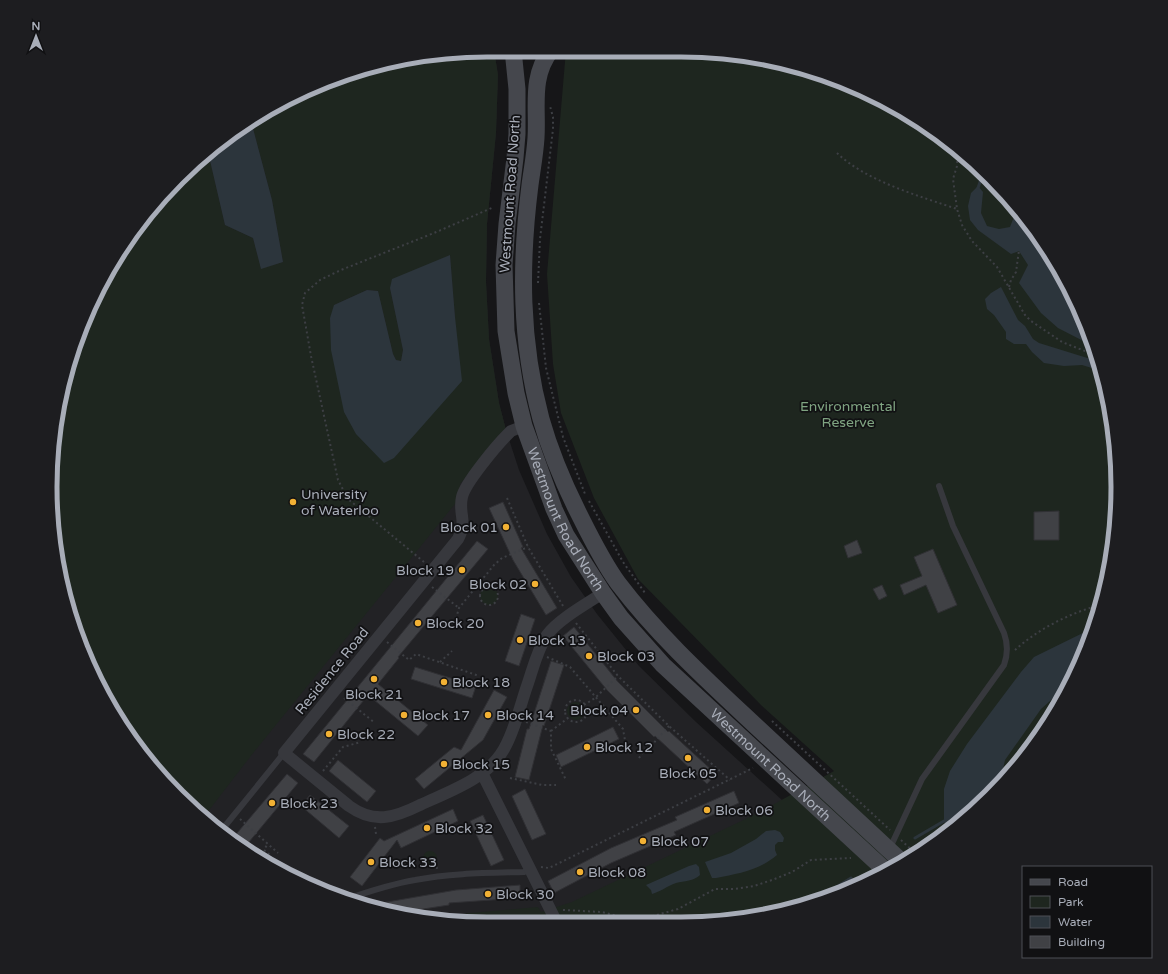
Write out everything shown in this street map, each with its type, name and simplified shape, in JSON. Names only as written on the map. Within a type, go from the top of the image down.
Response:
[{"type":"main road","name":"Westmount Road North","points":[[514,57],[517,89],[517,134],[505,244],[504,300],[506,330],[516,393],[524,426],[554,509],[566,535],[621,618],[663,665],[886,855],[896,859]]},
{"type":"main road","name":"Westmount Road North","points":[[546,57],[537,78],[536,138],[526,219],[523,292],[528,351],[536,399],[548,442],[567,489],[592,540],[617,582],[656,629],[696,671],[886,855]]},
{"type":"street","name":"Residence Road","points":[[284,753],[458,540],[464,523],[461,500],[466,485],[508,434],[511,431],[524,426]]},
{"type":"street","points":[[284,753],[355,810],[379,817],[390,817],[400,814],[464,783],[482,773],[494,763],[503,750],[516,718],[538,652],[547,636],[558,623],[603,593]]},
{"type":"street","points":[[482,773],[554,917]]},
{"type":"lane","points":[[886,855],[922,779],[1004,665],[1007,658],[1007,641],[1004,633],[953,526],[939,486]]},
{"type":"lane","points":[[224,827],[284,753]]},
{"type":"lane","points":[[356,896],[387,886],[420,879],[443,876],[524,872],[529,867]]},
{"type":"path","points":[[538,289],[540,239],[553,129],[553,117],[550,105]]},
{"type":"path","points":[[837,153],[847,162],[884,182],[957,209]]},
{"type":"path","points":[[957,158],[952,179],[957,209],[962,225],[972,241],[997,266],[1025,315],[1031,321],[1062,342],[1089,353]]},
{"type":"path","points":[[434,570],[348,499],[338,480],[311,356],[302,305],[306,293],[320,280],[340,270],[434,233],[494,207]]},
{"type":"path","points":[[1009,288],[1009,283],[1016,272],[1019,250]]},
{"type":"path","points":[[539,303],[546,368],[563,437],[587,497],[623,562],[647,597]]},
{"type":"path","points":[[507,498],[528,547],[565,608]]},
{"type":"path","points":[[460,626],[455,622],[459,608],[494,565],[502,558],[528,547]]},
{"type":"path","points":[[424,581],[459,608]]},
{"type":"path","points":[[477,586],[482,589]]},
{"type":"path","points":[[491,587],[496,590],[498,598],[496,601],[488,605],[482,603],[479,596],[482,589],[491,587]]},
{"type":"path","points":[[1007,658],[1027,640],[1058,621],[1093,607]]},
{"type":"path","points":[[574,621],[618,676],[670,726],[730,780]]},
{"type":"path","points":[[380,636],[409,660],[416,654],[479,676]]},
{"type":"path","points":[[440,662],[452,651]]},
{"type":"path","points":[[544,656],[570,666],[595,698],[623,729],[627,752]]},
{"type":"path","points":[[584,705],[595,698],[618,676]]},
{"type":"path","points":[[340,694],[375,723]]},
{"type":"path","points":[[572,701],[579,701],[584,705],[587,711],[584,718],[578,722],[574,722],[568,718],[565,712],[572,701]]},
{"type":"path","points":[[516,718],[551,731]]},
{"type":"path","points":[[551,731],[568,718]]},
{"type":"path","points":[[770,719],[886,855],[904,854]]},
{"type":"path","points":[[639,758],[648,745],[650,747],[670,726]]},
{"type":"path","points":[[551,731],[551,749],[566,780]]},
{"type":"path","points":[[321,773],[343,747],[361,742]]},
{"type":"path","points":[[529,867],[549,868],[753,768]]},
{"type":"path","points":[[510,778],[542,785],[556,785]]},
{"type":"path","points":[[235,814],[278,853]]},
{"type":"path","points":[[375,824],[376,834],[378,836]]},
{"type":"path","points":[[268,843],[264,850],[270,855],[268,857]]},
{"type":"path","points":[[650,917],[678,909],[715,890],[754,886],[772,880],[792,872],[811,860],[851,858]]},
{"type":"path","points":[[550,909],[602,912],[634,917]]},
{"type":"shaded area","name":"University of Waterloo","points":[[495,57],[498,75],[496,133],[487,224],[486,282],[489,339],[499,403],[519,470],[547,534],[571,577],[597,614],[639,666],[696,722],[782,800],[844,885],[819,894],[765,909],[709,916],[459,916],[403,909],[376,902],[349,894],[297,873],[248,845],[225,828],[203,810],[164,771],[129,726],[115,702],[101,677],[80,625],[65,571],[61,543],[57,487],[58,459],[65,403],[72,376],[80,349],[101,297],[129,248],[146,225],[164,203],[203,164],[248,129],[272,115],[297,101],[349,80],[403,65],[459,58]]},
{"type":"green space","points":[[495,57],[498,75],[496,133],[487,224],[486,282],[489,339],[499,403],[506,430],[460,484],[459,499],[250,757],[207,813],[164,771],[129,726],[101,677],[90,652],[80,625],[65,571],[58,515],[58,459],[65,403],[80,349],[90,322],[101,297],[129,248],[164,203],[210,159],[225,225],[253,238],[261,268],[283,262],[272,200],[252,126],[297,101],[349,80],[376,72],[403,65],[431,61],[459,58]],"holes":[[[450,255],[455,317],[394,458],[334,305],[367,290],[378,291],[393,354],[396,360],[401,361],[403,350],[390,288]]]},
{"type":"green space","name":"Environmental Reserve","points":[[565,57],[681,57],[737,61],[765,65],[792,72],[846,90],[871,101],[920,129],[965,164],[1004,203],[1039,248],[1067,297],[1078,322],[1088,349],[1103,403],[1110,459],[1111,487],[1110,515],[1103,571],[1088,625],[1078,652],[1067,677],[1039,726],[1004,771],[985,791],[965,810],[920,845],[871,873],[846,884],[819,894],[765,909],[709,916],[681,917],[487,917],[453,915],[538,907],[541,912],[572,902],[756,814],[834,771],[761,705],[638,579],[594,498],[561,413],[553,364],[547,274]]},
{"type":"green space","points":[[485,587],[493,587],[498,592],[496,603],[493,605],[485,605],[480,600],[480,592]]},
{"type":"green space","points":[[576,702],[582,705],[585,711],[582,717],[576,720],[570,717],[567,711],[570,705]]},
{"type":"green space","points":[[430,851],[435,853],[437,858],[435,863],[430,865],[425,863],[423,858],[425,853]]},
{"type":"water","points":[[252,126],[272,200],[283,262],[261,269],[253,238],[225,225],[210,159]]},
{"type":"water","points":[[978,186],[983,192],[981,213],[987,226],[999,229],[1010,227],[1014,216],[1022,225],[1039,248],[1067,297],[1085,342],[1058,328],[1041,313],[1019,283],[1028,265],[1019,251],[1011,254],[978,230],[970,220],[968,206],[971,193]]},
{"type":"water","points":[[450,255],[462,381],[394,458],[384,463],[356,434],[344,412],[331,350],[330,318],[334,305],[367,290],[378,291],[393,354],[396,360],[401,361],[403,350],[390,288],[392,279]]},
{"type":"water","points":[[1001,287],[1018,320],[1025,326],[1033,339],[1039,343],[1091,359],[1094,369],[1082,365],[1064,366],[1044,363],[1026,344],[1014,344],[1006,339],[1006,332],[994,315],[987,309],[985,299]]},
{"type":"water","points":[[1086,632],[1067,677],[1057,695],[1041,709],[1005,760],[1002,773],[965,810],[946,826],[944,821],[944,789],[950,771],[967,744],[1034,657]]},
{"type":"water","points":[[775,830],[780,832],[784,838],[783,842],[778,842],[775,845],[777,855],[763,865],[748,871],[712,878],[705,862],[731,853],[756,839],[766,831]]},
{"type":"water","points":[[696,864],[699,867],[700,875],[695,878],[676,883],[652,894],[651,890],[646,885],[689,866]]},
{"type":"building","points":[[503,502],[523,547],[521,548],[557,608],[546,615],[513,560],[489,508]]},
{"type":"building","points":[[1059,511],[1059,540],[1034,540],[1034,512]]},
{"type":"building","points":[[857,540],[862,553],[848,558],[844,546]]},
{"type":"building","points":[[477,541],[488,549],[398,657],[399,658],[378,684],[428,725],[418,736],[368,695],[314,762],[303,754]]},
{"type":"building","points":[[933,549],[957,605],[938,613],[926,585],[904,595],[900,585],[922,576],[914,557]]},
{"type":"building","points":[[882,585],[887,596],[879,600],[873,589]]},
{"type":"building","name":"Block 13","points":[[521,614],[535,619],[519,666],[505,661]]},
{"type":"building","points":[[574,627],[618,682],[668,732],[669,731],[716,774],[707,784],[655,736],[654,737],[607,690],[563,636]]},
{"type":"building","points":[[551,661],[564,665],[544,726],[543,725],[529,780],[515,777],[527,729],[529,729]]},
{"type":"building","name":"Block 18","points":[[415,667],[476,686],[472,698],[411,679]]},
{"type":"building","points":[[494,690],[507,697],[483,740],[424,789],[415,779],[454,747],[461,750]]},
{"type":"building","name":"Block 12","points":[[613,727],[619,739],[561,767],[556,755]]},
{"type":"building","points":[[338,760],[376,791],[367,802],[329,771]]},
{"type":"building","name":"Block 23","points":[[287,774],[298,783],[247,844],[235,835]]},
{"type":"building","points":[[525,789],[546,834],[532,840],[512,796]]},
{"type":"building","points":[[734,791],[739,803],[674,832],[676,835],[611,863],[554,893],[548,881],[611,848],[677,820],[675,817]]},
{"type":"building","points":[[310,795],[349,826],[339,838],[301,806]]},
{"type":"building","points":[[453,809],[458,821],[401,848],[397,840],[362,886],[350,877],[380,838],[384,841]]},
{"type":"building","points":[[483,815],[504,860],[491,866],[470,821]]},
{"type":"building","points":[[520,885],[520,898],[449,903],[449,905],[414,911],[381,903],[456,890]]},
{"type":"waterway","points":[[978,188],[981,179]]},
{"type":"waterway","points":[[915,838],[944,821]]},
{"type":"waterway","points":[[834,888],[851,878]]},
{"type":"place","name":"University of Waterloo","points":[[293,502]]},
{"type":"place","name":"Block 01","points":[[506,527]]},
{"type":"place","name":"Block 19","points":[[462,570]]},
{"type":"place","name":"Block 02","points":[[535,584]]},
{"type":"place","name":"Block 20","points":[[418,623]]},
{"type":"place","name":"Block 13","points":[[520,640]]},
{"type":"place","name":"Block 03","points":[[589,656]]},
{"type":"place","name":"Block 21","points":[[374,679]]},
{"type":"place","name":"Block 18","points":[[444,682]]},
{"type":"place","name":"Block 04","points":[[636,710]]},
{"type":"place","name":"Block 17","points":[[404,715]]},
{"type":"place","name":"Block 14","points":[[488,715]]},
{"type":"place","name":"Block 22","points":[[329,734]]},
{"type":"place","name":"Block 12","points":[[587,747]]},
{"type":"place","name":"Block 05","points":[[688,758]]},
{"type":"place","name":"Block 15","points":[[444,764]]},
{"type":"place","name":"Block 23","points":[[272,803]]},
{"type":"place","name":"Block 06","points":[[707,810]]},
{"type":"place","name":"Block 32","points":[[427,828]]},
{"type":"place","name":"Block 07","points":[[643,841]]},
{"type":"place","name":"Block 33","points":[[371,862]]},
{"type":"place","name":"Block 08","points":[[580,872]]},
{"type":"place","name":"Block 30","points":[[488,894]]}]
